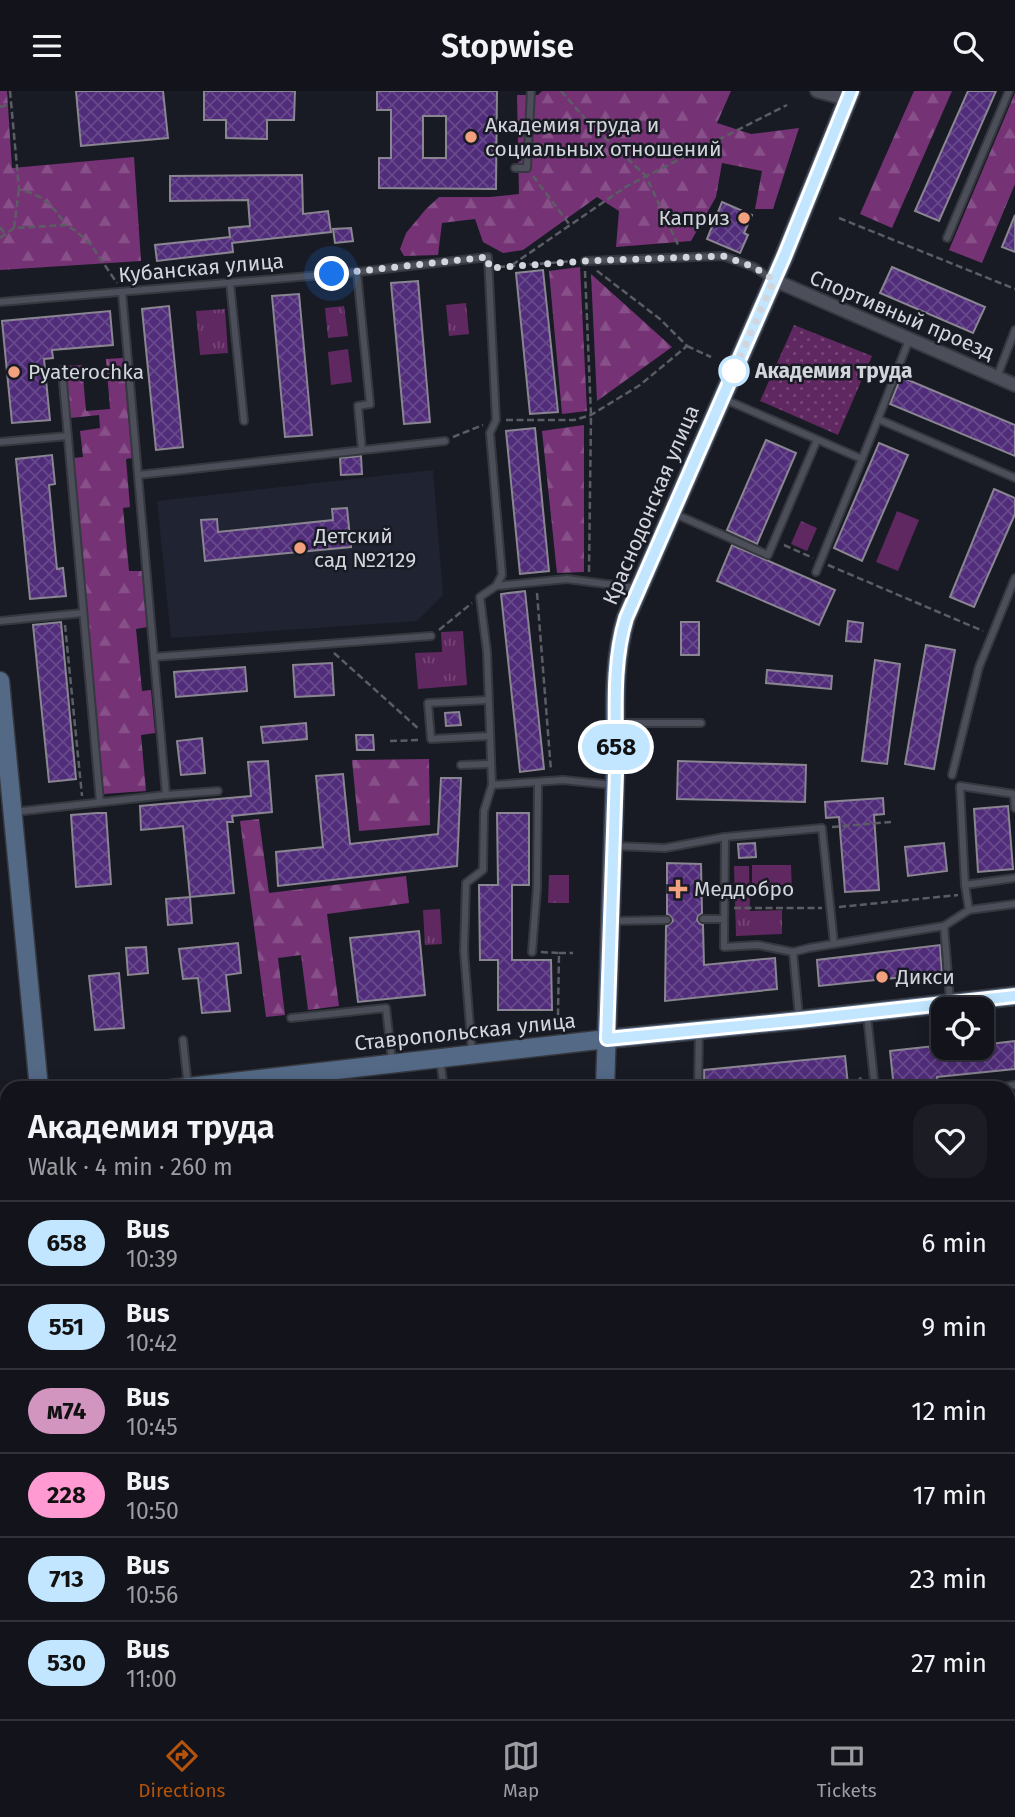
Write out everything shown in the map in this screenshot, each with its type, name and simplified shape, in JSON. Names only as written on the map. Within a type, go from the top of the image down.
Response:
[{"type":"main road","name":"Краснодонская улица","points":[[605,1081],[618,656],[621,636],[626,618],[774,280],[849,95]]},
{"type":"main road","points":[[0,681],[5,783],[13,813],[37,1081]]},
{"type":"main road","name":"Ставропольская улица","points":[[994,999],[1015,996]]},
{"type":"main road","name":"Ставропольская улица","points":[[270,1081],[321,1077],[392,1063],[472,1053],[931,1006]]},
{"type":"street","points":[[817,91],[849,95]]},
{"type":"street","name":"Спортивный проезд","points":[[774,280],[1015,384]]},
{"type":"lane","points":[[515,168],[527,168],[531,91]]},
{"type":"lane","points":[[947,238],[1009,91]]},
{"type":"lane","points":[[585,261],[723,256],[754,267],[774,280]]},
{"type":"lane","name":"Кубанская улица","points":[[0,302],[357,272],[488,257],[489,268]]},
{"type":"lane","points":[[472,1053],[464,951],[466,883],[483,870],[484,811],[492,785],[487,652],[480,597],[496,586],[502,575],[490,433],[496,420],[489,268]]},
{"type":"lane","points":[[357,272],[370,404],[358,406],[362,450]]},
{"type":"lane","points":[[230,283],[244,421]]},
{"type":"lane","points":[[122,292],[166,795]]},
{"type":"lane","points":[[997,377],[1015,330]]},
{"type":"lane","points":[[816,572],[910,339]]},
{"type":"lane","points":[[62,370],[97,813]]},
{"type":"lane","points":[[722,398],[862,459]]},
{"type":"lane","points":[[878,419],[1015,478]]},
{"type":"lane","points":[[0,442],[68,436]]},
{"type":"lane","points":[[673,513],[768,555],[817,440]]},
{"type":"lane","points":[[138,475],[445,441]]},
{"type":"lane","points":[[952,775],[979,667],[1015,578]]},
{"type":"lane","points":[[496,586],[567,579],[640,588]]},
{"type":"lane","points":[[0,621],[83,613]]},
{"type":"lane","points":[[154,657],[431,636]]},
{"type":"lane","points":[[488,700],[428,703],[431,739],[489,736]]},
{"type":"lane","points":[[616,723],[701,723]]},
{"type":"lane","points":[[461,765],[490,764]]},
{"type":"lane","points":[[492,785],[552,781],[615,785]]},
{"type":"lane","points":[[533,952],[537,888],[538,782]]},
{"type":"lane","points":[[968,910],[960,786],[1014,795],[1015,808]]},
{"type":"lane","points":[[13,813],[218,791]]},
{"type":"lane","points":[[613,846],[665,848],[725,837],[822,828],[834,944]]},
{"type":"lane","points":[[725,837],[724,947],[758,945],[793,952],[944,926],[968,910],[1015,904]]},
{"type":"lane","points":[[965,885],[1015,878]]},
{"type":"lane","points":[[703,919],[724,919]]},
{"type":"lane","points":[[611,921],[667,920]]},
{"type":"lane","points":[[944,926],[950,997]]},
{"type":"lane","points":[[793,952],[800,1020]]},
{"type":"lane","points":[[291,1018],[386,1008],[392,1063]]},
{"type":"lane","points":[[867,1013],[874,1081]]},
{"type":"lane","points":[[698,1081],[699,1030]]},
{"type":"lane","points":[[182,1081],[183,1040]]},
{"type":"lane","points":[[440,1057],[443,1081]]},
{"type":"path","points":[[10,91],[19,189],[14,228]]},
{"type":"path","points":[[561,91],[588,122],[646,176],[683,257]]},
{"type":"path","points":[[0,107],[11,103]]},
{"type":"path","points":[[511,266],[627,186],[787,105]]},
{"type":"path","points":[[527,168],[570,225]]},
{"type":"path","points":[[19,189],[52,205],[66,225],[91,245],[122,292]]},
{"type":"path","points":[[839,218],[1015,289]]},
{"type":"path","points":[[0,238],[14,228],[66,225]]},
{"type":"path","points":[[0,227],[5,234]]},
{"type":"path","points":[[585,261],[591,415],[589,581]]},
{"type":"path","points":[[489,268],[585,261],[660,320],[687,346],[711,357]]},
{"type":"path","points":[[445,441],[496,420],[574,420],[591,415],[640,385],[687,346]]},
{"type":"path","points":[[774,541],[992,635]]},
{"type":"path","points":[[536,583],[552,781]]},
{"type":"path","points":[[431,636],[480,597]]},
{"type":"path","points":[[64,615],[82,804]]},
{"type":"path","points":[[324,644],[431,739]]},
{"type":"path","points":[[390,741],[431,739]]},
{"type":"path","points":[[822,828],[891,822]]},
{"type":"path","points":[[724,908],[830,908],[966,894]]},
{"type":"path","points":[[533,952],[573,953]]},
{"type":"path","points":[[558,1015],[559,953]]},
{"type":"path","points":[[858,1081],[873,1069]]},
{"type":"shaded area","name":"Детский сад №2129","points":[[433,470],[443,595],[417,621],[171,638],[157,501]]},
{"type":"green space","points":[[0,91],[7,91],[12,168],[134,157],[141,261],[0,270]]},
{"type":"green space","points":[[542,91],[731,91],[717,123],[751,134],[799,128],[773,209],[755,209],[762,171],[722,163],[716,197],[691,241],[616,247],[619,211],[597,197],[523,250],[503,253],[483,242],[475,219],[442,223],[438,255],[404,256],[400,249],[406,233],[439,197],[519,194],[517,95],[538,95]]},
{"type":"green space","points":[[914,91],[952,91],[892,228],[860,214]]},
{"type":"green space","points":[[1015,93],[1015,184],[982,263],[949,250]]},
{"type":"green space","points":[[580,267],[587,411],[562,414],[549,271]]},
{"type":"green space","points":[[591,274],[672,347],[597,401]]},
{"type":"green space","points":[[466,303],[469,334],[449,336],[446,305]]},
{"type":"green space","points":[[344,306],[348,336],[328,338],[325,308]]},
{"type":"green space","points":[[225,309],[228,353],[200,355],[196,311]]},
{"type":"green space","points":[[794,325],[872,356],[838,435],[760,401]]},
{"type":"green space","points":[[348,349],[352,382],[331,385],[328,352]]},
{"type":"green space","points":[[123,358],[132,458],[126,459],[130,507],[123,508],[129,571],[142,571],[147,627],[136,629],[142,691],[151,690],[155,733],[141,735],[146,791],[103,794],[73,458],[83,457],[80,431],[100,428],[99,415],[70,418],[66,366],[82,365],[86,411],[110,409],[106,359]]},
{"type":"green space","points":[[584,425],[584,572],[557,573],[542,431]]},
{"type":"green space","points":[[897,511],[919,520],[898,571],[876,562]]},
{"type":"green space","points":[[801,521],[817,528],[807,551],[791,544]]},
{"type":"green space","points":[[463,631],[467,685],[418,689],[415,653],[442,652],[441,632]]},
{"type":"green space","points":[[429,759],[430,825],[359,831],[352,760]]},
{"type":"green space","points":[[259,819],[269,893],[406,876],[409,903],[327,914],[339,1006],[308,1010],[301,955],[278,958],[285,1015],[266,1017],[240,821]]},
{"type":"green space","points":[[752,865],[791,865],[792,891],[752,892]]},
{"type":"green space","points":[[734,866],[749,866],[750,911],[782,910],[782,934],[736,936]]},
{"type":"green space","points":[[549,875],[569,875],[569,903],[548,903]]},
{"type":"green space","points":[[440,909],[442,944],[425,945],[423,910]]},
{"type":"building","points":[[76,91],[163,91],[168,138],[81,146]]},
{"type":"building","points":[[204,91],[295,91],[294,120],[267,120],[267,139],[226,138],[226,120],[204,120]]},
{"type":"building","name":"Академия труда и социальных отношений","points":[[377,91],[497,91],[496,189],[379,188],[379,158],[391,158],[391,110],[377,110]],"holes":[[[423,116],[446,116],[446,158],[423,158]]]},
{"type":"building","points":[[968,91],[996,91],[939,221],[915,211]]},
{"type":"building","points":[[302,175],[303,214],[328,211],[331,232],[232,243],[233,252],[157,261],[155,245],[230,237],[229,228],[250,226],[248,200],[170,201],[170,176]]},
{"type":"building","points":[[722,202],[752,215],[744,233],[748,235],[740,253],[707,239]]},
{"type":"building","points":[[1015,215],[1015,252],[1002,247]]},
{"type":"building","points":[[351,228],[353,241],[335,243],[333,229]]},
{"type":"building","points":[[892,267],[985,307],[973,333],[880,293]]},
{"type":"building","points":[[543,270],[558,412],[530,414],[516,273]]},
{"type":"building","points":[[418,281],[430,422],[404,424],[391,283]]},
{"type":"building","points":[[299,294],[312,435],[285,437],[272,296]]},
{"type":"building","points":[[169,306],[183,447],[156,450],[142,309]]},
{"type":"building","points":[[110,311],[113,345],[52,350],[53,358],[44,359],[50,420],[12,423],[2,321]]},
{"type":"building","points":[[901,377],[1015,425],[1015,456],[890,404]]},
{"type":"building","points":[[535,428],[549,571],[520,574],[506,431]]},
{"type":"building","points":[[766,440],[796,453],[757,544],[727,530]]},
{"type":"building","points":[[879,443],[908,455],[862,561],[834,548]]},
{"type":"building","points":[[52,455],[55,484],[49,485],[57,569],[63,568],[66,596],[30,599],[16,459]]},
{"type":"building","points":[[361,456],[362,474],[341,475],[340,458]]},
{"type":"building","points":[[994,489],[1015,498],[1015,514],[974,607],[950,597]]},
{"type":"building","points":[[347,508],[351,547],[205,561],[201,520],[217,519],[218,532],[333,520],[332,509]]},
{"type":"building","points":[[732,545],[835,590],[819,625],[717,581]]},
{"type":"building","points":[[525,591],[544,769],[520,772],[501,594]]},
{"type":"building","points":[[848,621],[863,623],[861,642],[846,641]]},
{"type":"building","points":[[61,622],[76,779],[49,782],[33,625]]},
{"type":"building","points":[[681,622],[699,622],[699,655],[681,655]]},
{"type":"building","points":[[926,645],[955,650],[934,769],[905,764]]},
{"type":"building","points":[[875,660],[900,664],[887,764],[862,761]]},
{"type":"building","points":[[332,663],[334,695],[295,697],[293,665]]},
{"type":"building","points":[[245,667],[247,691],[176,697],[174,672]]},
{"type":"building","points":[[767,670],[832,676],[831,689],[766,683]]},
{"type":"building","points":[[459,712],[461,725],[446,726],[445,713]]},
{"type":"building","points":[[306,723],[307,739],[263,743],[261,727]]},
{"type":"building","points":[[356,735],[373,735],[374,750],[357,750]]},
{"type":"building","points":[[202,738],[205,773],[181,775],[177,741]]},
{"type":"building","points":[[268,761],[272,812],[232,816],[233,822],[227,822],[234,893],[190,897],[183,826],[141,830],[140,806],[251,796],[248,762]]},
{"type":"building","points":[[678,761],[806,765],[805,802],[677,799]]},
{"type":"building","points":[[343,774],[350,844],[438,834],[441,778],[461,778],[457,866],[278,886],[276,852],[323,847],[316,776]]},
{"type":"building","points":[[883,798],[884,814],[874,815],[879,890],[845,892],[839,817],[826,818],[825,802]]},
{"type":"building","points":[[1008,806],[1013,869],[978,872],[974,809]]},
{"type":"building","points":[[106,813],[111,884],[76,887],[71,815]]},
{"type":"building","points":[[497,813],[529,813],[529,885],[512,885],[512,960],[551,960],[552,1010],[498,1010],[498,960],[480,960],[479,885],[498,885]]},
{"type":"building","points":[[755,843],[756,857],[739,858],[738,844]]},
{"type":"building","points":[[944,843],[947,871],[908,876],[905,847]]},
{"type":"building","points":[[667,863],[701,864],[702,913],[697,920],[703,925],[704,965],[775,958],[777,989],[665,1001],[666,926],[673,921],[667,914]]},
{"type":"building","points":[[190,897],[192,923],[168,925],[166,899]]},
{"type":"building","points":[[419,931],[425,995],[358,1002],[350,938]]},
{"type":"building","points":[[238,943],[241,973],[226,975],[230,1011],[202,1013],[198,978],[183,979],[179,949]]},
{"type":"building","points":[[940,945],[942,973],[819,986],[817,960]]},
{"type":"building","points":[[146,947],[148,973],[128,975],[126,948]]},
{"type":"building","points":[[119,973],[124,1028],[95,1030],[89,976]]},
{"type":"building","points":[[1015,1041],[1015,1069],[937,1077],[937,1081],[893,1081],[890,1051],[931,1046],[931,1060],[994,1060],[994,1044]]},
{"type":"building","points":[[845,1056],[848,1081],[704,1081],[704,1070]]},
{"type":"bus line","name":"658","points":[[851,91],[784,257],[626,618],[621,636],[618,656],[607,1039],[1015,996]]},
{"type":"place","name":"Академия труда и социальных отношений","points":[[471,137]]},
{"type":"place","name":"Каприз","points":[[744,218]]},
{"type":"place","name":"Академия труда","points":[[734,371]]},
{"type":"place","name":"Pyaterochka","points":[[14,372]]},
{"type":"place","name":"Детский сад №2129","points":[[300,548]]},
{"type":"place","name":"Меддобро","points":[[678,889]]},
{"type":"place","name":"Дикси","points":[[882,977]]},
{"type":"route","points":[[332,274],[488,257],[489,268],[723,256],[754,267],[774,280],[734,371]]}]
